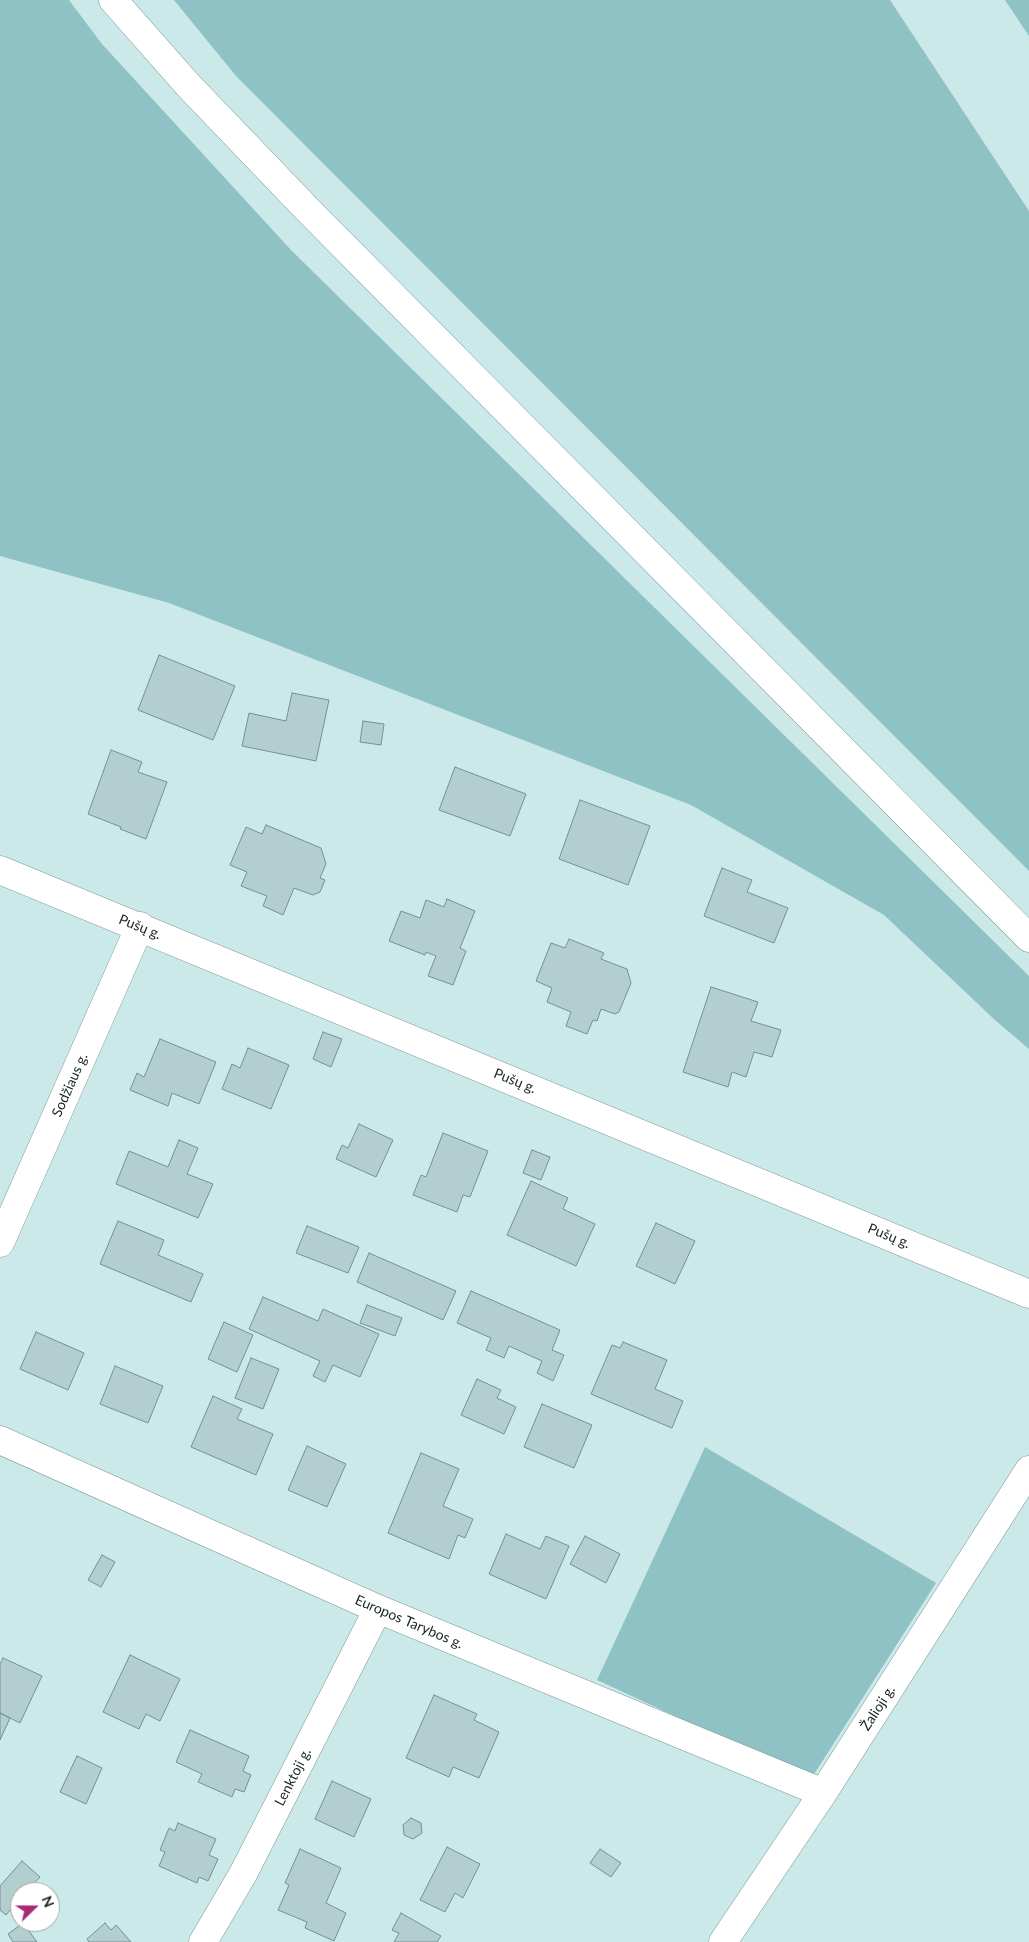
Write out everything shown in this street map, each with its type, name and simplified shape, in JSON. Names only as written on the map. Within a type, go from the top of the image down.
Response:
[{"type":"street","points":[[113,0],[188,84],[305,207],[1029,938]]},
{"type":"street","name":"Pušų g.","points":[[0,870],[140,926],[1029,1294]]},
{"type":"street","name":"Sodžiaus g.","points":[[0,1244],[140,926]]},
{"type":"street","name":"Europos Tarybos g.","points":[[0,1440],[378,1609],[823,1793]]},
{"type":"street","name":"Žalioji g.","points":[[722,1942],[823,1793],[1029,1470]]},
{"type":"street","name":"Lenktoji g.","points":[[203,1942],[243,1874],[378,1609]]},
{"type":"shaded area","points":[[0,0],[69,0],[102,44],[291,250],[1029,976],[1029,1049],[996,1021],[884,915],[691,805],[169,603],[0,556]]},
{"type":"shaded area","points":[[174,0],[890,0],[1029,211],[1029,871],[236,76]]},
{"type":"shaded area","points":[[1005,0],[1029,0],[1029,36]]},
{"type":"shaded area","points":[[705,1447],[936,1583],[811,1779],[597,1680]]},
{"type":"building","points":[[159,655],[235,686],[213,740],[138,710]]},
{"type":"building","points":[[292,693],[329,700],[316,761],[242,746],[249,713],[286,721]]},
{"type":"building","points":[[363,721],[384,724],[381,745],[360,742]]},
{"type":"building","points":[[111,750],[142,762],[138,772],[167,782],[146,839],[88,814]]},
{"type":"building","points":[[455,767],[526,794],[510,836],[439,810]]},
{"type":"building","points":[[580,800],[650,826],[628,885],[559,859]]},
{"type":"building","points":[[266,825],[321,848],[326,864],[320,878],[325,880],[320,892],[313,895],[294,888],[283,915],[263,906],[267,896],[241,886],[247,872],[230,865],[246,827],[262,834]]},
{"type":"building","points":[[722,868],[752,880],[747,892],[788,908],[774,943],[704,916]]},
{"type":"building","points":[[447,899],[475,911],[460,948],[466,951],[453,985],[428,976],[436,956],[426,952],[425,955],[389,941],[401,911],[420,918],[426,900],[444,907]]},
{"type":"building","points":[[569,939],[604,953],[601,959],[627,969],[631,983],[619,1012],[615,1014],[601,1009],[597,1021],[593,1020],[587,1034],[566,1026],[571,1012],[547,1002],[552,988],[536,981],[551,943],[565,948]]},
{"type":"building","points":[[711,987],[758,1002],[751,1021],[781,1030],[772,1057],[754,1052],[746,1077],[732,1072],[728,1087],[683,1072]]},
{"type":"building","points":[[323,1032],[342,1039],[331,1067],[313,1059]]},
{"type":"building","points":[[160,1039],[216,1062],[199,1104],[172,1093],[168,1106],[130,1090],[137,1073],[144,1077]]},
{"type":"building","points":[[248,1048],[289,1065],[271,1109],[222,1089],[232,1064],[240,1068]]},
{"type":"building","points":[[359,1124],[393,1140],[376,1177],[336,1159],[342,1145],[348,1148]]},
{"type":"building","points":[[443,1133],[488,1151],[470,1197],[463,1195],[457,1212],[413,1195],[421,1175],[426,1177]]},
{"type":"building","points":[[179,1140],[198,1148],[187,1174],[213,1184],[198,1218],[116,1184],[129,1151],[168,1167]]},
{"type":"building","points":[[532,1150],[550,1157],[541,1180],[523,1173]]},
{"type":"building","points":[[531,1181],[568,1198],[563,1209],[595,1224],[576,1266],[507,1235]]},
{"type":"building","points":[[118,1221],[164,1240],[158,1255],[203,1274],[191,1302],[100,1264]]},
{"type":"building","points":[[656,1223],[695,1241],[675,1284],[636,1266]]},
{"type":"building","points":[[307,1226],[359,1247],[348,1273],[296,1253]]},
{"type":"building","points":[[369,1253],[456,1291],[443,1320],[357,1282]]},
{"type":"building","points":[[471,1291],[560,1330],[552,1350],[564,1355],[553,1381],[537,1373],[542,1361],[509,1346],[504,1358],[486,1350],[491,1338],[457,1323]]},
{"type":"building","points":[[263,1297],[318,1321],[323,1309],[379,1334],[360,1377],[333,1365],[325,1382],[313,1376],[320,1361],[249,1329]]},
{"type":"building","points":[[367,1305],[402,1318],[395,1336],[360,1323]]},
{"type":"building","points":[[224,1322],[253,1335],[237,1372],[208,1359]]},
{"type":"building","points":[[36,1332],[84,1353],[68,1390],[20,1369]]},
{"type":"building","points":[[623,1342],[667,1360],[655,1389],[683,1401],[672,1428],[591,1394],[612,1345],[620,1348]]},
{"type":"building","points":[[251,1358],[279,1369],[263,1409],[235,1398]]},
{"type":"building","points":[[115,1366],[163,1386],[148,1423],[100,1404]]},
{"type":"building","points":[[477,1379],[501,1390],[497,1398],[516,1407],[504,1434],[461,1415]]},
{"type":"building","points":[[213,1396],[242,1409],[237,1419],[273,1434],[256,1475],[191,1447]]},
{"type":"building","points":[[542,1404],[592,1425],[574,1468],[524,1447]]},
{"type":"building","points":[[307,1446],[346,1464],[327,1507],[288,1490]]},
{"type":"building","points":[[421,1453],[459,1469],[443,1506],[473,1519],[465,1538],[458,1535],[449,1559],[388,1533]]},
{"type":"building","points":[[506,1534],[540,1549],[546,1536],[569,1546],[546,1599],[489,1574]]},
{"type":"building","points":[[585,1536],[620,1554],[606,1583],[570,1564]]},
{"type":"building","points":[[102,1555],[115,1562],[101,1587],[88,1580]]},
{"type":"building","points":[[130,1655],[180,1679],[160,1721],[146,1714],[139,1729],[103,1712]]},
{"type":"building","points":[[3,1658],[42,1676],[20,1723],[0,1713],[0,1664]]},
{"type":"building","points":[[434,1695],[477,1714],[474,1720],[499,1732],[479,1778],[453,1767],[449,1777],[406,1758]]},
{"type":"building","points":[[0,1713],[10,1718],[0,1740]]},
{"type":"building","points":[[190,1730],[249,1756],[243,1771],[251,1775],[244,1792],[235,1789],[232,1797],[198,1782],[202,1774],[176,1762]]},
{"type":"building","points":[[77,1756],[102,1768],[86,1804],[60,1792]]},
{"type":"building","points":[[332,1781],[371,1799],[354,1837],[315,1819]]},
{"type":"building","points":[[411,1818],[421,1823],[422,1833],[413,1839],[404,1835],[403,1825]]},
{"type":"building","points":[[178,1823],[216,1839],[209,1855],[218,1859],[208,1881],[199,1877],[197,1883],[159,1866],[165,1852],[160,1850],[169,1828],[175,1831]]},
{"type":"building","points":[[447,1847],[480,1864],[463,1898],[455,1893],[445,1912],[420,1900]]},
{"type":"building","points":[[300,1849],[341,1868],[326,1903],[346,1913],[334,1941],[305,1928],[307,1922],[278,1910],[289,1885],[285,1883]]},
{"type":"building","points":[[600,1849],[621,1863],[611,1877],[590,1863]]},
{"type":"building","points":[[22,1861],[40,1877],[35,1882],[10,1882],[10,1910],[6,1915],[0,1910],[0,1886]]},
{"type":"building","points":[[401,1913],[441,1936],[437,1942],[394,1942],[399,1933],[392,1930]]},
{"type":"building","points":[[105,1923],[111,1930],[116,1925],[131,1942],[89,1942],[87,1939]]},
{"type":"building","points":[[11,1932],[30,1932],[37,1942],[13,1942],[8,1934]]}]
